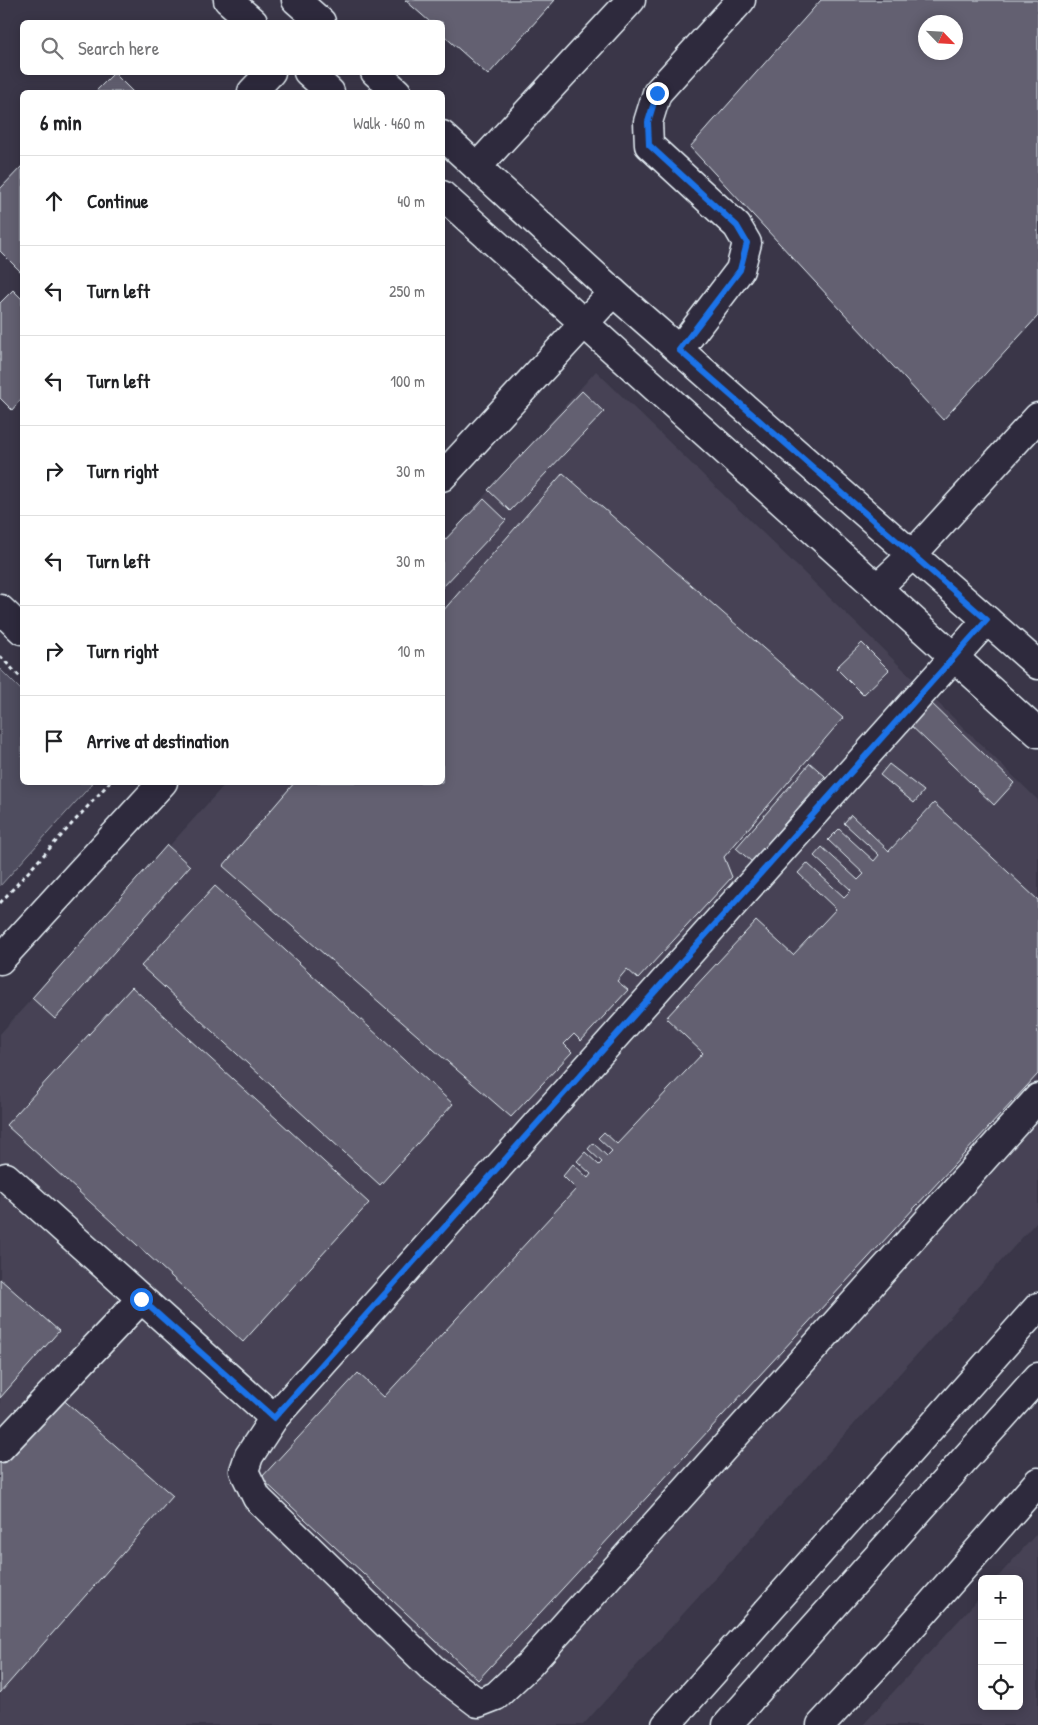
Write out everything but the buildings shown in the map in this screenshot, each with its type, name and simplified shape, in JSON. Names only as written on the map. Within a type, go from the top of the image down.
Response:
[{"type":"street","points":[[228,0],[251,20]]},
{"type":"street","points":[[296,0],[319,20]]},
{"type":"street","points":[[477,166],[631,0]]},
{"type":"street","points":[[679,350],[740,270],[747,243],[737,226],[649,145],[648,122],[657,93],[741,0]]},
{"type":"street","points":[[254,90],[268,75]]},
{"type":"street","points":[[311,75],[328,90]]},
{"type":"street","points":[[378,75],[395,90]]},
{"type":"street","points":[[445,138],[613,292],[1038,666]]},
{"type":"street","points":[[445,198],[1038,733]]},
{"type":"street","points":[[445,474],[613,292]]},
{"type":"street","points":[[878,587],[912,555],[1038,417]]},
{"type":"street","points":[[0,609],[20,628]]},
{"type":"street","points":[[987,620],[274,1418],[249,1456],[244,1471],[256,1498],[446,1679],[478,1703],[496,1696],[530,1664],[1038,1098]]},
{"type":"street","points":[[0,960],[160,785]]},
{"type":"street","points":[[6,1177],[274,1418]]},
{"type":"street","points":[[0,1448],[141,1299]]},
{"type":"street","points":[[666,1725],[1038,1307]]},
{"type":"street","points":[[728,1725],[1038,1377]]},
{"type":"street","points":[[821,1725],[890,1651],[1038,1482]]},
{"type":"path","points":[[0,656],[20,677]]},
{"type":"path","points":[[0,903],[107,785]]},
{"type":"shaded area","points":[[596,371],[1038,800],[1038,1220],[583,1725],[0,1725],[0,1034],[224,785],[445,785],[445,540]]},
{"type":"shaded area","points":[[0,669],[20,689],[20,785],[91,785],[0,886]]},
{"type":"shaded area","points":[[1038,1532],[1038,1725],[863,1725],[978,1599],[978,1710],[1023,1710],[1023,1575],[1000,1575]]},
{"type":"route","points":[[141,1299],[274,1418],[987,620],[679,350],[740,270],[747,243],[737,226],[649,145],[648,122],[657,93]]}]
